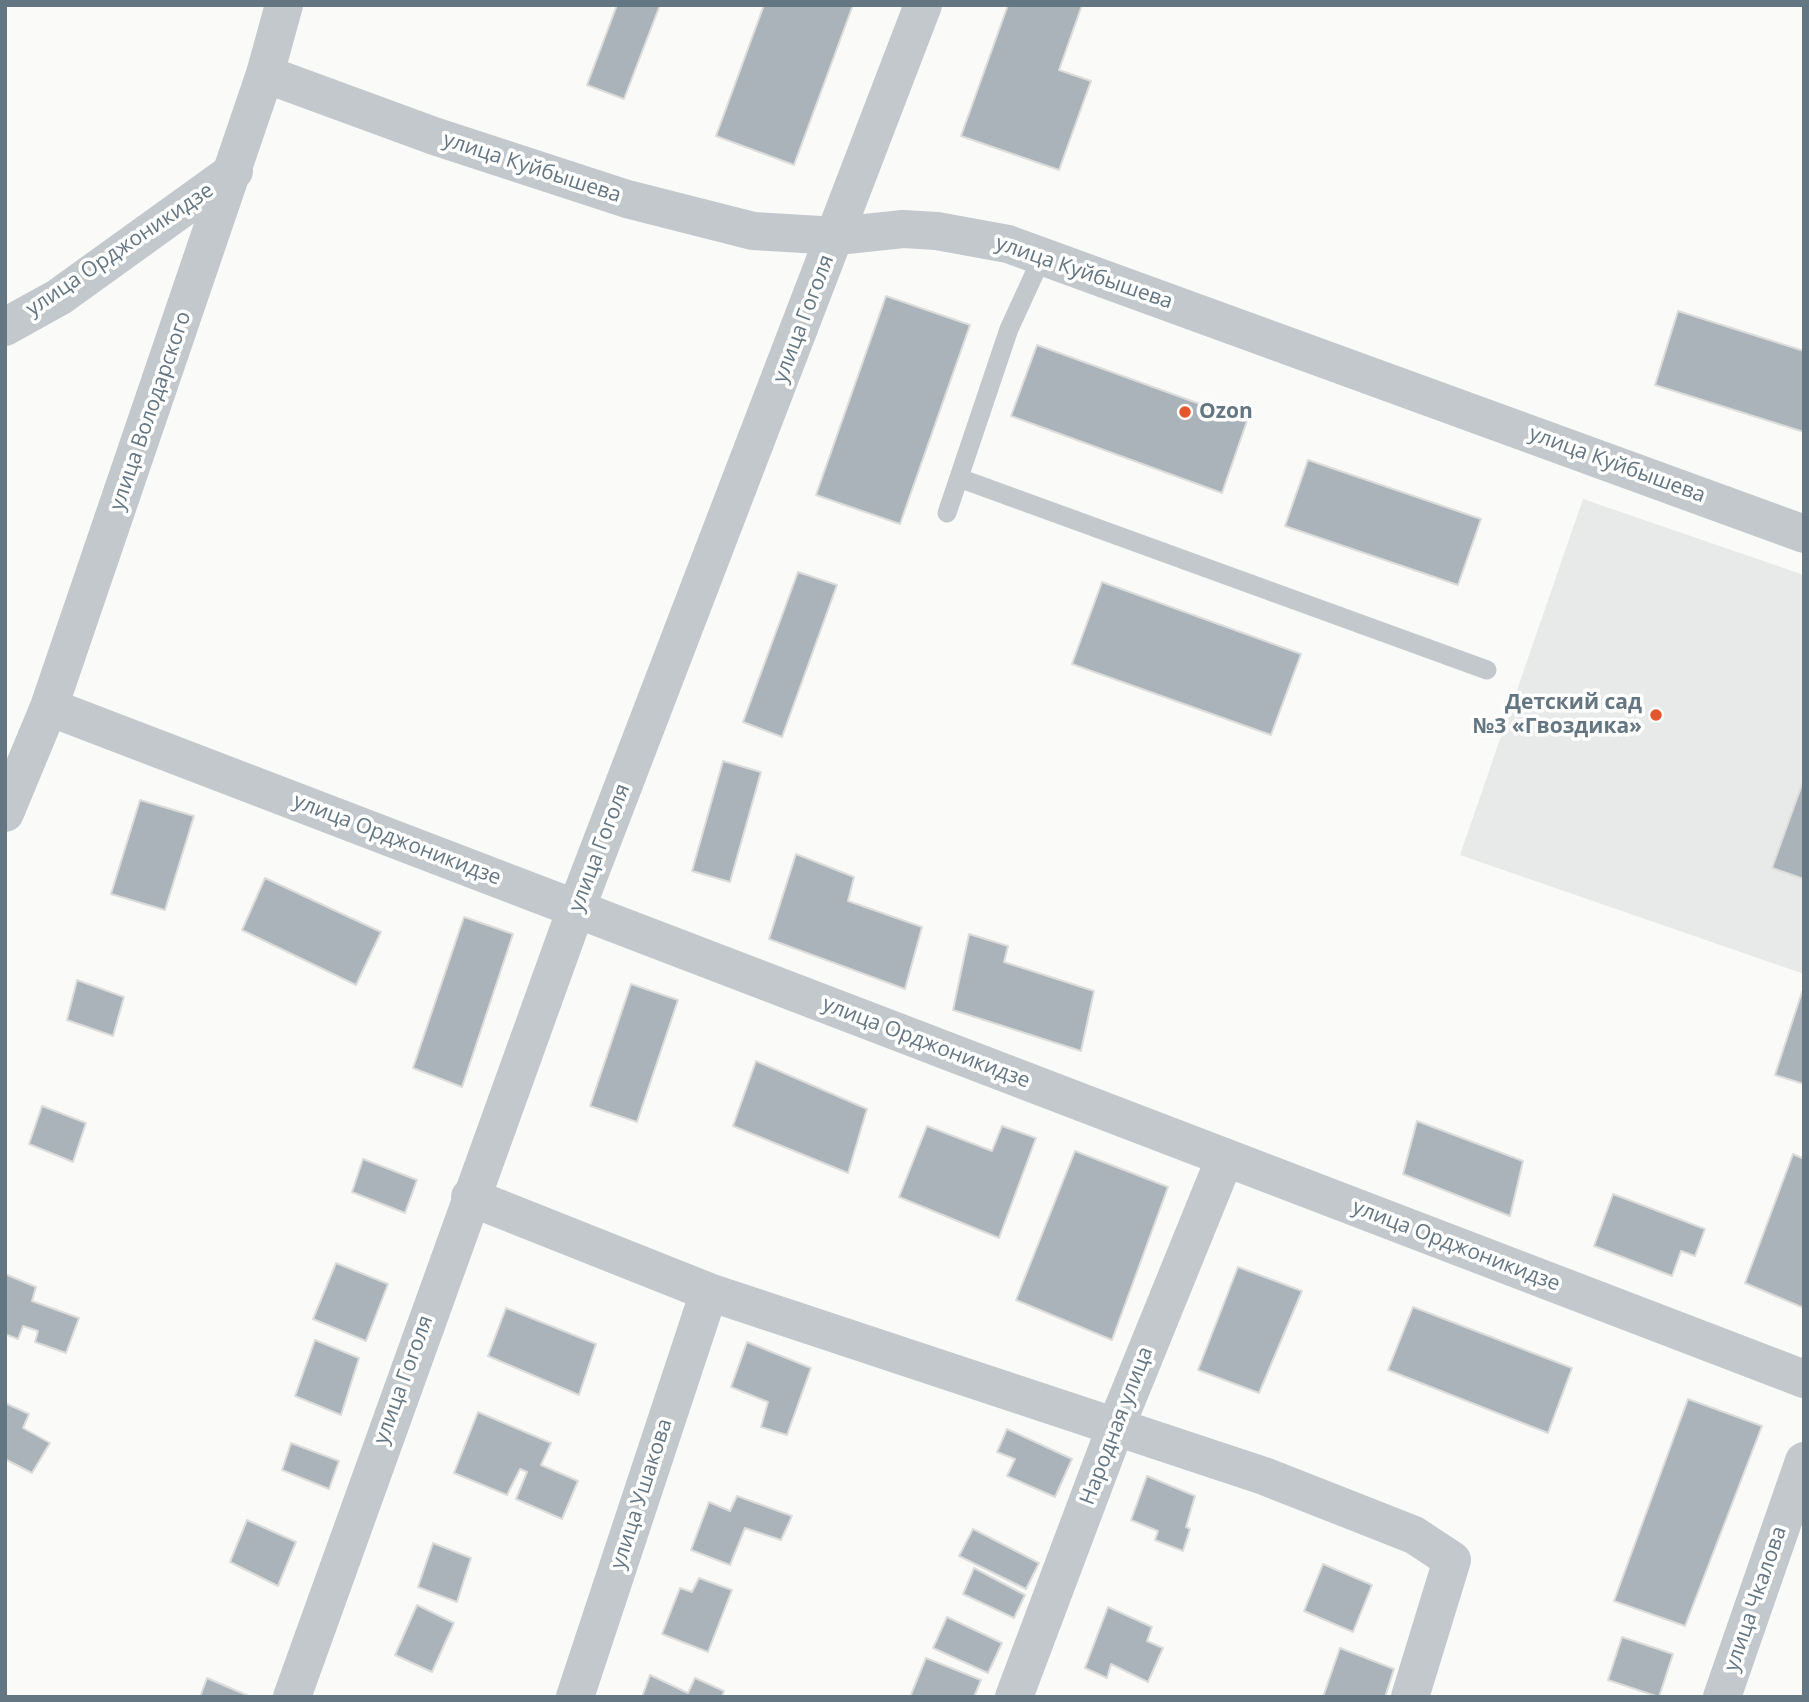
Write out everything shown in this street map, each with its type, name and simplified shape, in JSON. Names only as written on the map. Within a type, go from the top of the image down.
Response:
[{"type":"street","name":"улица Володарского","points":[[5,813],[49,707],[234,171],[284,5]]},
{"type":"street","name":"улица Гоголя","points":[[292,1697],[576,909],[837,236],[923,5]]},
{"type":"street","name":"улица Куйбышева","points":[[265,74],[434,136],[627,199],[753,230],[837,236],[902,229],[937,231],[1008,244],[1804,534]]},
{"type":"street","name":"улица Орджоникидзе","points":[[5,327],[59,297],[234,171]]},
{"type":"street","name":"улица Орджоникидзе","points":[[49,707],[1804,1380]]},
{"type":"street","name":"Народная улица","points":[[1014,1697],[1116,1426],[1225,1158]]},
{"type":"street","points":[[470,1198],[709,1292],[1264,1476],[1414,1535],[1452,1560],[1410,1697]]},
{"type":"street","name":"улица Ушакова","points":[[575,1697],[709,1292]]},
{"type":"street","name":"улица Чкалова","points":[[1722,1697],[1804,1461]]},
{"type":"lane","points":[[947,513],[1009,329],[1043,255]]},
{"type":"lane","points":[[959,478],[1487,670]]},
{"type":"shaded area","name":"Детский сад №3 «Гвоздика»","points":[[1583,499],[1804,575],[1804,974],[1460,855]]},
{"type":"building","points":[[617,5],[660,5],[624,99],[587,85]]},
{"type":"building","points":[[764,5],[853,5],[794,165],[716,136]]},
{"type":"building","points":[[1008,5],[1082,5],[1059,70],[1091,81],[1059,170],[961,136]]},
{"type":"building","points":[[886,296],[970,325],[900,524],[816,495]]},
{"type":"building","points":[[1678,311],[1804,351],[1804,432],[1655,385]]},
{"type":"building","points":[[1037,345],[1247,421],[1222,493],[1011,416]]},
{"type":"building","points":[[1308,460],[1481,519],[1458,585],[1285,526]]},
{"type":"building","points":[[798,572],[837,585],[782,737],[743,722]]},
{"type":"building","points":[[1102,582],[1301,654],[1271,735],[1072,664]]},
{"type":"building","points":[[723,761],[761,772],[730,882],[692,871]]},
{"type":"building","points":[[1804,779],[1804,879],[1772,868]]},
{"type":"building","points":[[140,800],[194,816],[165,910],[111,894]]},
{"type":"building","points":[[796,854],[854,877],[848,901],[922,927],[905,989],[769,939]]},
{"type":"building","points":[[265,878],[381,932],[356,985],[242,930]]},
{"type":"building","points":[[464,917],[513,934],[462,1087],[413,1068]]},
{"type":"building","points":[[969,934],[1008,946],[1004,962],[1094,991],[1081,1051],[953,1010]]},
{"type":"building","points":[[77,980],[124,997],[113,1036],[67,1020]]},
{"type":"building","points":[[631,984],[678,1000],[637,1122],[590,1106]]},
{"type":"building","points":[[1802,992],[1804,993],[1804,1084],[1775,1075]]},
{"type":"building","points":[[756,1061],[867,1109],[848,1173],[733,1126]]},
{"type":"building","points":[[42,1106],[86,1123],[73,1162],[29,1144]]},
{"type":"building","points":[[1417,1121],[1523,1161],[1510,1216],[1403,1174]]},
{"type":"building","points":[[927,1126],[992,1151],[1002,1126],[1036,1138],[999,1238],[899,1197]]},
{"type":"building","points":[[1075,1151],[1168,1187],[1112,1340],[1016,1300]]},
{"type":"building","points":[[1793,1154],[1804,1159],[1804,1308],[1745,1283]]},
{"type":"building","points":[[363,1159],[417,1180],[405,1213],[352,1192]]},
{"type":"building","points":[[1613,1194],[1705,1229],[1695,1256],[1681,1251],[1672,1276],[1594,1246]]},
{"type":"building","points":[[336,1263],[388,1284],[366,1341],[313,1319]]},
{"type":"building","points":[[1238,1267],[1302,1291],[1259,1393],[1198,1370]]},
{"type":"building","points":[[5,1274],[36,1287],[32,1301],[79,1318],[66,1353],[35,1342],[38,1331],[23,1326],[18,1339],[5,1334]]},
{"type":"building","points":[[1413,1307],[1572,1368],[1548,1433],[1388,1370]]},
{"type":"building","points":[[506,1308],[596,1344],[579,1395],[488,1356]]},
{"type":"building","points":[[315,1340],[359,1358],[341,1415],[295,1396]]},
{"type":"building","points":[[747,1342],[811,1368],[787,1435],[761,1427],[768,1402],[731,1387]]},
{"type":"building","points":[[1688,1399],[1762,1426],[1685,1626],[1614,1601]]},
{"type":"building","points":[[5,1403],[29,1414],[23,1428],[50,1443],[32,1473],[5,1459]]},
{"type":"building","points":[[478,1412],[551,1443],[541,1465],[578,1481],[562,1519],[516,1499],[527,1472],[520,1469],[507,1495],[454,1473]]},
{"type":"building","points":[[1007,1429],[1072,1459],[1055,1497],[1007,1476],[1015,1459],[997,1452]]},
{"type":"building","points":[[291,1443],[339,1461],[329,1489],[282,1470]]},
{"type":"building","points":[[1147,1476],[1195,1496],[1186,1527],[1190,1529],[1183,1551],[1155,1540],[1158,1531],[1131,1520]]},
{"type":"building","points":[[737,1496],[792,1516],[781,1540],[745,1528],[730,1565],[691,1550],[709,1502],[730,1511]]},
{"type":"building","points":[[247,1520],[296,1542],[278,1586],[230,1562]]},
{"type":"building","points":[[973,1529],[1039,1563],[1026,1589],[959,1556]]},
{"type":"building","points":[[433,1543],[471,1558],[457,1602],[418,1587]]},
{"type":"building","points":[[1323,1564],[1372,1585],[1353,1632],[1304,1611]]},
{"type":"building","points":[[974,1568],[1025,1595],[1014,1618],[963,1594]]},
{"type":"building","points":[[699,1578],[732,1590],[708,1652],[662,1634],[680,1588],[692,1592]]},
{"type":"building","points":[[417,1605],[454,1623],[432,1672],[395,1655]]},
{"type":"building","points":[[1108,1607],[1152,1627],[1147,1641],[1163,1648],[1148,1682],[1111,1664],[1107,1678],[1085,1668]]},
{"type":"building","points":[[947,1617],[1002,1643],[988,1673],[933,1648]]},
{"type":"building","points":[[1622,1637],[1673,1654],[1659,1697],[1608,1680]]},
{"type":"building","points":[[1340,1648],[1394,1669],[1385,1697],[1323,1697]]},
{"type":"building","points":[[926,1658],[981,1680],[974,1697],[910,1697]]},
{"type":"building","points":[[650,1675],[688,1693],[695,1678],[724,1691],[722,1697],[642,1697]]},
{"type":"building","points":[[207,1678],[251,1697],[200,1697]]},
{"type":"place","name":"Ozon","points":[[1185,412]]},
{"type":"place","name":"Детский сад №3 «Гвоздика»","points":[[1656,715]]}]
